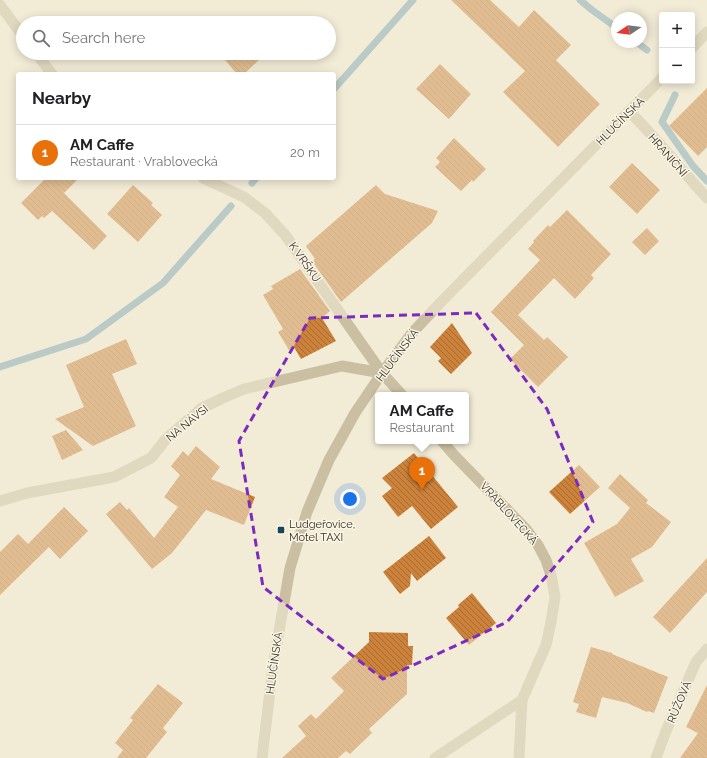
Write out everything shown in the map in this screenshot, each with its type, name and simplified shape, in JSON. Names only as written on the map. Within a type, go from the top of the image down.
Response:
[{"type":"street","points":[[0,6],[16,27]]},
{"type":"street","points":[[695,45],[707,32]]},
{"type":"street","points":[[41,60],[50,72]]},
{"type":"street","name":"HLUČÍNSKÁ","points":[[262,758],[272,666],[290,568],[307,512],[329,460],[355,413],[382,373],[412,333],[659,81]]},
{"type":"street","name":"HRANIČNÍ","points":[[629,111],[707,198]]},
{"type":"street","name":"K VRŠKU","points":[[207,180],[244,197],[265,213],[281,230],[382,373]]},
{"type":"street","name":"NA NÁVSI","points":[[0,501],[27,493],[114,477],[151,458],[166,439],[202,408],[244,389],[342,366],[382,373]]},
{"type":"street","points":[[382,373],[399,392]]},
{"type":"street","name":"VRABLOVECKÁ","points":[[445,444],[526,529],[538,545],[546,560],[551,575],[555,597],[551,622],[546,646],[522,700],[519,758]]},
{"type":"street","name":"RŮŽOVÁ","points":[[656,758],[696,662],[707,649]]},
{"type":"street","points":[[435,758],[522,700]]},
{"type":"highlighted area","points":[[476,313],[547,409],[593,522],[507,622],[383,679],[263,587],[239,441],[310,318]]},
{"type":"building","points":[[451,0],[490,0],[519,27],[534,10],[571,45],[556,60],[600,104],[558,147],[503,92],[525,71]]},
{"type":"building","points":[[225,60],[259,60],[246,72],[235,72]]},
{"type":"building","points":[[440,64],[471,94],[449,119],[416,89]]},
{"type":"building","points":[[707,88],[707,147],[698,156],[669,126]]},
{"type":"building","points":[[454,138],[486,169],[461,191],[435,167],[440,162],[436,158]]},
{"type":"building","points":[[632,163],[660,190],[637,214],[609,187]]},
{"type":"building","points":[[44,180],[77,180],[64,193],[107,236],[94,250],[52,211],[44,218],[42,216],[38,220],[21,203]]},
{"type":"building","points":[[133,185],[153,203],[151,205],[162,215],[138,242],[107,214]]},
{"type":"building","points":[[376,185],[385,194],[438,211],[432,223],[341,302],[312,261],[315,259],[306,246]]},
{"type":"building","points":[[567,210],[611,254],[591,275],[594,278],[575,299],[554,278],[518,315],[544,340],[547,337],[568,357],[538,387],[510,359],[524,345],[491,312],[540,260],[528,249],[534,242],[533,241],[548,225],[550,227]]},
{"type":"building","points":[[647,228],[659,241],[645,255],[632,242]]},
{"type":"building","points":[[300,269],[330,311],[322,318],[336,341],[301,359],[294,347],[289,350],[278,332],[283,329],[263,295],[273,289],[271,286]]},
{"type":"building","points":[[452,323],[472,353],[451,374],[438,361],[441,358],[430,347]]},
{"type":"building","points":[[126,339],[137,364],[112,374],[136,426],[93,446],[55,419],[84,407],[66,365]]},
{"type":"building","points":[[66,430],[83,450],[62,460],[52,436]]},
{"type":"building","points":[[196,446],[220,467],[211,479],[255,497],[244,525],[206,510],[172,553],[152,569],[106,514],[120,502],[127,510],[129,508],[154,538],[178,507],[164,497],[180,475],[171,466],[183,451],[188,456]]},
{"type":"building","points":[[414,453],[458,507],[431,529],[412,506],[398,517],[382,496],[392,488],[382,478]]},
{"type":"building","points":[[579,465],[600,487],[570,514],[549,492]]},
{"type":"building","points":[[620,474],[648,500],[646,503],[671,522],[652,547],[631,559],[644,581],[615,597],[584,543],[617,524],[630,508],[608,488]]},
{"type":"building","points":[[64,507],[88,531],[60,559],[49,547],[0,595],[0,552],[18,534],[28,544]]},
{"type":"building","points":[[429,536],[446,558],[417,581],[411,573],[410,586],[400,594],[383,572]]},
{"type":"building","points":[[707,558],[707,592],[670,633],[653,617]]},
{"type":"building","points":[[472,593],[496,623],[469,645],[446,618]]},
{"type":"building","points":[[369,632],[408,633],[408,646],[413,646],[412,665],[407,665],[407,694],[369,729],[372,733],[350,754],[346,751],[338,758],[282,758],[306,736],[298,726],[311,714],[316,719],[344,691],[331,678],[369,642]]},
{"type":"building","points":[[591,647],[612,653],[668,677],[654,713],[647,712],[627,703],[602,697],[596,718],[576,712],[579,704],[573,702]]},
{"type":"building","points":[[158,684],[183,703],[163,728],[167,732],[146,758],[117,758],[123,750],[115,743],[133,720],[130,718]]},
{"type":"building","points":[[707,685],[707,758],[680,758],[698,733],[686,727]]},
{"type":"waterway","points":[[336,87],[413,0]]},
{"type":"waterway","points":[[580,0],[611,24]]},
{"type":"waterway","points":[[675,95],[662,122],[693,166],[707,181]]},
{"type":"waterway","points":[[0,367],[86,339],[163,283],[231,206]]},
{"type":"place","name":"AM Caffe","points":[[422,490]]},
{"type":"place","name":"Ludgeřovice, Motel TAXI","points":[[281,530]]}]
